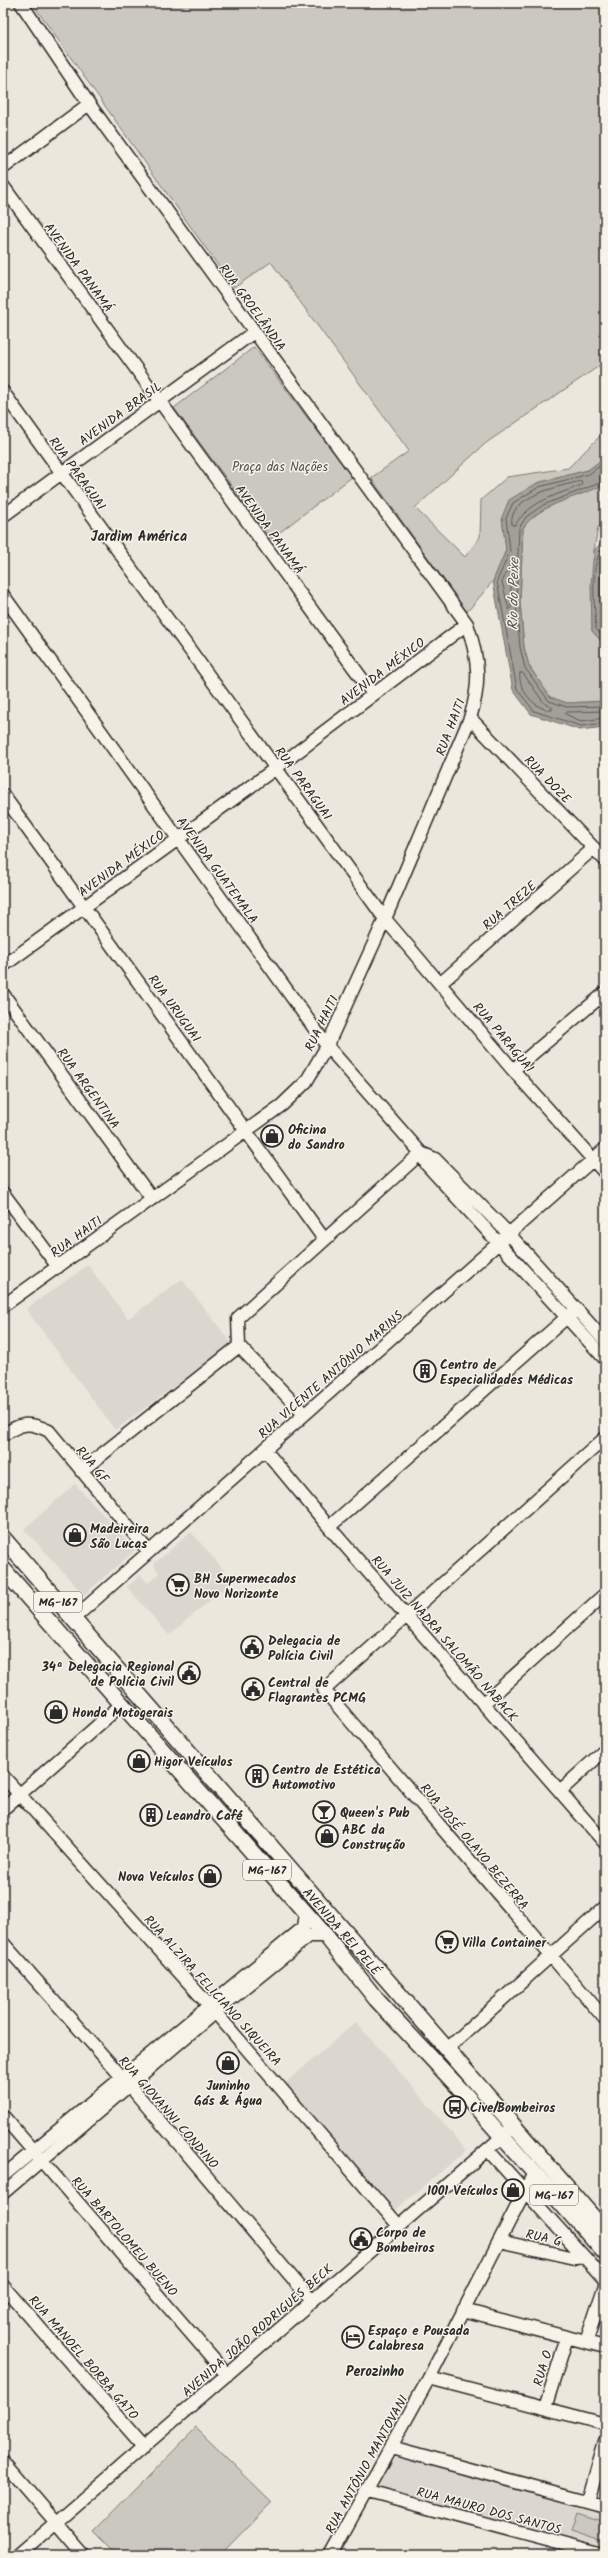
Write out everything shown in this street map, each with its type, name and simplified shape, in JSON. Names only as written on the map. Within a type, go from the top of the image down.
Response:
[{"type":"main road","name":"AVENIDA REI PELÉ","points":[[3,1538],[446,2050],[605,2231]]},
{"type":"main road","name":"AVENIDA REI PELÉ","points":[[3,1569],[121,1705],[326,1936],[376,1999],[605,2253]]},
{"type":"street","name":"RUA GROELÂNDIA","points":[[21,3],[89,104],[467,624]]},
{"type":"street","points":[[3,168],[89,104]]},
{"type":"street","name":"AVENIDA PANAMÁ","points":[[3,186],[373,694]]},
{"type":"street","name":"AVENIDA BRASIL","points":[[3,516],[254,332]]},
{"type":"street","name":"RUA PARAGUAI","points":[[3,392],[385,919],[441,983],[513,1070],[605,1173]]},
{"type":"street","name":"AVENIDA GUATEMALA","points":[[3,595],[327,1046],[421,1153],[428,1165],[505,1239],[572,1313]]},
{"type":"street","name":"AVENIDA MÉXICO","points":[[3,966],[276,768],[467,624]]},
{"type":"street","name":"RUA HAITI","points":[[3,1306],[282,1105],[306,1082],[327,1046],[385,919],[470,718],[476,698],[478,665],[467,624]]},
{"type":"street","name":"RUA DOZE","points":[[470,718],[605,860]]},
{"type":"street","name":"RUA URUGUAI","points":[[3,795],[247,1130],[324,1239]]},
{"type":"street","name":"RUA TREZE","points":[[441,983],[594,848]]},
{"type":"street","points":[[513,1070],[605,993]]},
{"type":"street","name":"RUA ARGENTINA","points":[[3,994],[152,1199]]},
{"type":"street","name":"RUA VICENTE ANTÔNIO MARINS","points":[[73,1619],[304,1414],[505,1239],[605,1149]]},
{"type":"street","points":[[304,1414],[239,1346],[238,1318],[421,1153]]},
{"type":"street","points":[[3,1193],[58,1267]]},
{"type":"street","points":[[572,1313],[605,1341]]},
{"type":"street","points":[[572,1313],[605,1359]]},
{"type":"street","points":[[329,1527],[572,1313]]},
{"type":"street","points":[[81,1471],[239,1346]]},
{"type":"street","name":"RUA GF","points":[[3,1435],[16,1426],[34,1424],[49,1431],[149,1552]]},
{"type":"street","points":[[407,1614],[605,1438]]},
{"type":"street","name":"RUA JUIZ NADRA SALOMÃO NABACK","points":[[265,1450],[329,1527],[407,1614],[482,1704],[560,1790],[605,1843]]},
{"type":"street","points":[[482,1704],[605,1594]]},
{"type":"street","name":"RUA JOSÉ OLAVO BEZERRA","points":[[407,1614],[324,1690],[605,2019]]},
{"type":"street","points":[[3,1809],[121,1705]]},
{"type":"street","points":[[560,1790],[605,1750]]},
{"type":"street","name":"RUA ALZIRA FELICIANO SIQUEIRA","points":[[3,1776],[212,2008],[399,2226]]},
{"type":"street","points":[[446,2050],[605,1907]]},
{"type":"street","points":[[3,2176],[33,2150],[125,2081],[212,2008],[304,1927],[306,1914]]},
{"type":"street","points":[[212,2008],[310,1936],[326,1936]]},
{"type":"street","name":"RUA GIOVANNI CONDINO","points":[[3,1943],[125,2081],[312,2301]]},
{"type":"street","points":[[3,2193],[41,2161],[125,2081]]},
{"type":"street","name":"RUA BARTOLOMEU BUENO","points":[[3,2116],[227,2375]]},
{"type":"street","name":"AVENIDA JOÃO RODRIGUES BECK","points":[[18,2555],[514,2126]]},
{"type":"street","points":[[488,2150],[525,2193],[605,2280]]},
{"type":"street","name":"RUA ANTÔNIO MANTOVANI","points":[[331,2555],[368,2492],[429,2378],[534,2173]]},
{"type":"street","name":"RUA G","points":[[499,2241],[575,2258],[584,2257]]},
{"type":"street","points":[[586,2342],[605,2284]]},
{"type":"street","name":"RUA MANOEL BORBA GATO","points":[[3,2286],[144,2447]]},
{"type":"street","points":[[463,2310],[605,2347]]},
{"type":"street","name":"RUA O","points":[[545,2408],[567,2337]]},
{"type":"street","points":[[429,2378],[605,2424]]},
{"type":"street","points":[[588,2501],[605,2442]]},
{"type":"street","points":[[391,2448],[605,2506]]},
{"type":"street","points":[[3,2461],[84,2555]]},
{"type":"street","name":"RUA MAURO DOS SANTOS","points":[[368,2492],[570,2551],[603,2555]]},
{"type":"shaded area","points":[[88,1265],[128,1319],[182,1279],[232,1344],[115,1430],[26,1309]]},
{"type":"shaded area","name":"Madeireira São Lucas","points":[[75,1484],[135,1550],[84,1595],[24,1529]]},
{"type":"shaded area","name":"BH Supermecados Novo Norizonte","points":[[191,1532],[233,1581],[169,1635],[127,1587],[141,1575],[148,1583],[159,1574],[154,1564]]},
{"type":"shaded area","points":[[356,2022],[467,2150],[394,2211],[283,2085]]},
{"type":"shaded area","points":[[404,2457],[605,2515],[605,2550],[381,2492],[376,2488],[389,2460]]},
{"type":"green space","points":[[32,3],[605,3],[605,362],[486,443],[415,508],[465,557],[480,537],[481,500],[507,477],[568,468],[605,431],[605,457],[588,470],[537,483],[502,517],[506,550],[493,581],[467,612],[371,478],[409,451],[271,262],[234,288]]},
{"type":"green space","name":"Praça das Nações","points":[[254,347],[352,477],[271,539],[174,408]]},
{"type":"green space","points":[[605,484],[605,520],[598,527],[594,551],[592,631],[605,645],[605,701],[567,703],[550,697],[529,666],[524,647],[520,602],[523,528],[531,519],[550,506]]},
{"type":"green space","points":[[196,2428],[272,2502],[220,2555],[117,2555],[94,2532]]},
{"type":"green space","points":[[577,2513],[605,2522],[605,2542],[571,2531]]},
{"type":"water","name":"Rio do Peixe","points":[[605,457],[605,484],[550,506],[531,519],[523,528],[520,602],[524,647],[529,666],[550,697],[567,703],[605,701],[605,727],[580,730],[531,714],[513,690],[493,581],[506,550],[502,517],[509,500],[537,483],[588,470]]},
{"type":"water","points":[[605,538],[605,645],[592,631],[591,584],[594,551]]},
{"type":"place","name":"Oficina do Sandro","points":[[272,1136]]},
{"type":"place","name":"Centro de Especialidades Médicas","points":[[425,1371]]},
{"type":"place","name":"Madeireira São Lucas","points":[[75,1535]]},
{"type":"place","name":"BH Supermecados Novo Norizonte","points":[[178,1585]]},
{"type":"place","name":"Delegacia de Polícia Civil","points":[[252,1647]]},
{"type":"place","name":"34ª Delegacia Regional de Polícia Civil","points":[[189,1673]]},
{"type":"place","name":"Central de Flagrantes PCMG","points":[[253,1689]]},
{"type":"place","name":"Honda Motogerais","points":[[56,1712]]},
{"type":"place","name":"Higor Veículos","points":[[139,1761]]},
{"type":"place","name":"Centro de Estética Automotivo","points":[[257,1776]]},
{"type":"place","name":"Queen's Pub","points":[[324,1812]]},
{"type":"place","name":"Leandro Café","points":[[151,1815]]},
{"type":"place","name":"ABC da Construção","points":[[327,1836]]},
{"type":"place","name":"Nova Veículos","points":[[210,1876]]},
{"type":"place","name":"Villa Container","points":[[447,1942]]},
{"type":"place","name":"Juninho Gás & Água","points":[[228,2063]]},
{"type":"place","name":"Cive/Bombeiros","points":[[455,2107]]},
{"type":"place","name":"1001 Veículos","points":[[513,2190]]},
{"type":"place","name":"Corpo de Bombeiros","points":[[361,2239]]},
{"type":"place","name":"Espaço e Pousada Calabresa","points":[[353,2337]]},
{"type":"district","name":"Jardim América","points":[[139,536]]},
{"type":"district","name":"Perozinho","points":[[375,2371]]}]
